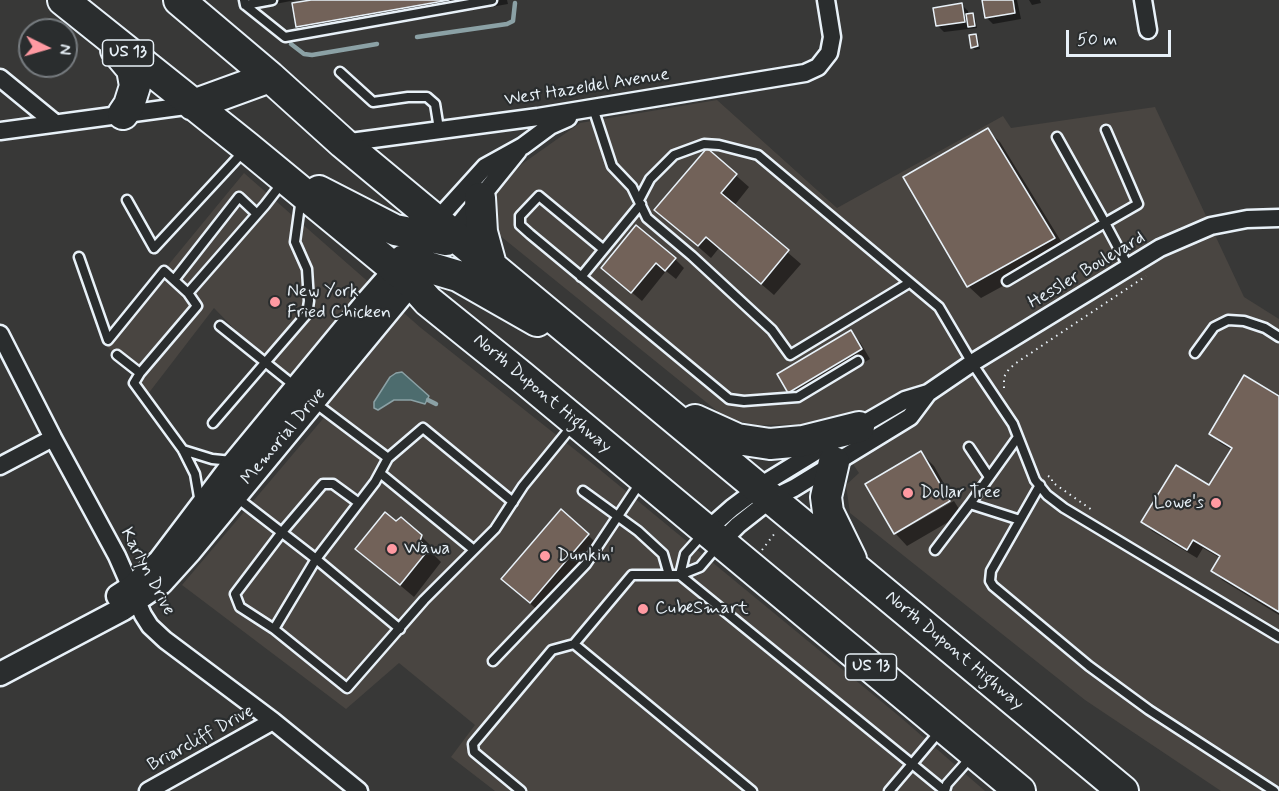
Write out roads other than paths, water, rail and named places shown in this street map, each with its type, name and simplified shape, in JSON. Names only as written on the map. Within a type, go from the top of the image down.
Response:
[{"type":"highway","name":"North Dupont Highway","points":[[63,0],[294,185],[425,251],[491,265],[1123,791]]},
{"type":"highway","name":"North Dupont Highway","points":[[179,0],[343,143],[425,251],[428,301],[576,421],[1020,791]]},
{"type":"highway","points":[[101,32],[132,69],[135,86],[129,105],[123,114]]},
{"type":"highway","points":[[193,105],[270,77]]},
{"type":"highway","points":[[294,185],[331,196],[395,230],[458,276],[612,365]]},
{"type":"highway","points":[[480,198],[482,232],[491,265]]},
{"type":"highway","points":[[651,398],[726,435],[760,444],[803,441],[859,427]]},
{"type":"highway","points":[[834,462],[826,497],[828,512],[859,572]]},
{"type":"street","name":"West Hazeldel Avenue","points":[[343,143],[538,117],[805,73],[818,67],[829,53],[832,37],[826,0]]},
{"type":"street","points":[[1143,0],[1148,30]]},
{"type":"street","points":[[0,78],[55,123]]},
{"type":"street","points":[[0,131],[193,105]]},
{"type":"street","name":"Memorial Drive","points":[[0,658],[135,594],[153,590],[171,573],[227,489],[425,251],[485,167],[523,146],[550,126],[590,108]]},
{"type":"street","name":"Memorial Drive","points":[[425,251],[480,198],[523,146]]},
{"type":"street","name":"Hessler Boulevard","points":[[765,493],[787,468],[905,400],[928,393],[972,363],[1160,248],[1211,226],[1247,219],[1279,218]]},
{"type":"street","name":"Karlyn Drive","points":[[0,334],[150,626],[359,791]]},
{"type":"street","name":"Hessler Boulevard","points":[[714,536],[732,508],[765,493],[794,488],[910,417],[928,393]]},
{"type":"street","name":"Memorial Drive","points":[[0,674],[135,594],[201,509],[227,489],[236,461],[306,395]]},
{"type":"street","points":[[0,466],[53,438]]},
{"type":"street","name":"Briarcliff Drive","points":[[148,791],[273,721]]},
{"type":"lane","points":[[245,2],[272,0]]},
{"type":"lane","points":[[245,2],[285,37],[492,0]]},
{"type":"lane","points":[[340,72],[373,102],[427,97],[435,104],[439,129]]},
{"type":"lane","points":[[590,108],[612,166],[632,187],[646,218],[692,256],[772,330],[790,355],[909,283]]},
{"type":"lane","points":[[1007,281],[1138,204],[1106,130]]},
{"type":"lane","points":[[1057,137],[1129,268]]},
{"type":"lane","points":[[581,277],[640,202],[650,179],[674,155],[704,144],[719,145],[758,155],[939,307],[972,363],[1013,424],[1035,480],[1047,495],[1064,508],[1279,637]]},
{"type":"lane","points":[[127,200],[154,248],[247,147]]},
{"type":"lane","points":[[188,293],[257,214],[294,185]]},
{"type":"lane","points":[[213,423],[307,314],[308,269],[295,242],[294,185]]},
{"type":"lane","points":[[603,249],[539,196],[520,216],[520,225],[729,399],[744,401],[798,397],[858,361]]},
{"type":"lane","points":[[174,280],[239,197],[257,214]]},
{"type":"lane","points":[[79,257],[108,340],[164,271],[188,293],[197,306],[134,383],[183,450],[195,474],[201,509]]},
{"type":"lane","points":[[1195,353],[1214,327],[1228,320],[1244,321],[1265,328],[1279,337]]},
{"type":"lane","points":[[220,326],[388,458]]},
{"type":"lane","points":[[117,355],[140,373]]},
{"type":"lane","points":[[359,503],[333,484],[323,484],[282,532],[235,594],[240,607],[274,629],[347,688],[424,600],[495,529],[524,486],[576,421]]},
{"type":"lane","points":[[274,629],[316,559],[359,503],[388,458],[423,428],[513,502]]},
{"type":"lane","points":[[935,550],[1018,437]]},
{"type":"lane","points":[[969,447],[989,477]]},
{"type":"lane","points":[[183,450],[212,459],[236,461]]},
{"type":"lane","points":[[380,473],[474,550]]},
{"type":"lane","points":[[493,662],[586,564],[644,478]]},
{"type":"lane","points":[[1040,485],[991,571],[990,580],[993,586],[1089,666],[1149,710],[1274,791]]},
{"type":"lane","points":[[227,489],[400,629]]},
{"type":"lane","points":[[583,491],[638,531],[663,554],[669,575]]},
{"type":"lane","points":[[970,504],[1020,520]]},
{"type":"lane","points":[[680,575],[684,554],[714,536]]},
{"type":"lane","points":[[521,791],[474,752],[473,744],[552,650],[574,644],[632,575],[680,575],[700,567],[714,536]]},
{"type":"lane","points":[[680,575],[945,791],[947,784],[974,753]]},
{"type":"lane","points":[[574,644],[752,791]]},
{"type":"lane","points":[[889,791],[943,727]]},
{"type":"water","points":[[402,372],[429,396],[425,404],[411,400],[394,400],[378,410],[374,408],[374,402],[390,377]]},
{"type":"waterway","points":[[417,37],[507,24],[513,21],[515,3]]},
{"type":"waterway","points":[[291,44],[304,54],[312,55],[377,44]]},
{"type":"waterway","points":[[428,400],[436,404]]},
{"type":"place","name":"New York Fried Chicken","points":[[275,302]]},
{"type":"place","name":"Dollar Tree","points":[[908,493]]},
{"type":"place","name":"Lowe's","points":[[1216,503]]},
{"type":"place","name":"Wawa","points":[[392,549]]},
{"type":"place","name":"Dunkin'","points":[[545,556]]},
{"type":"place","name":"CubeSmart","points":[[643,609]]}]
